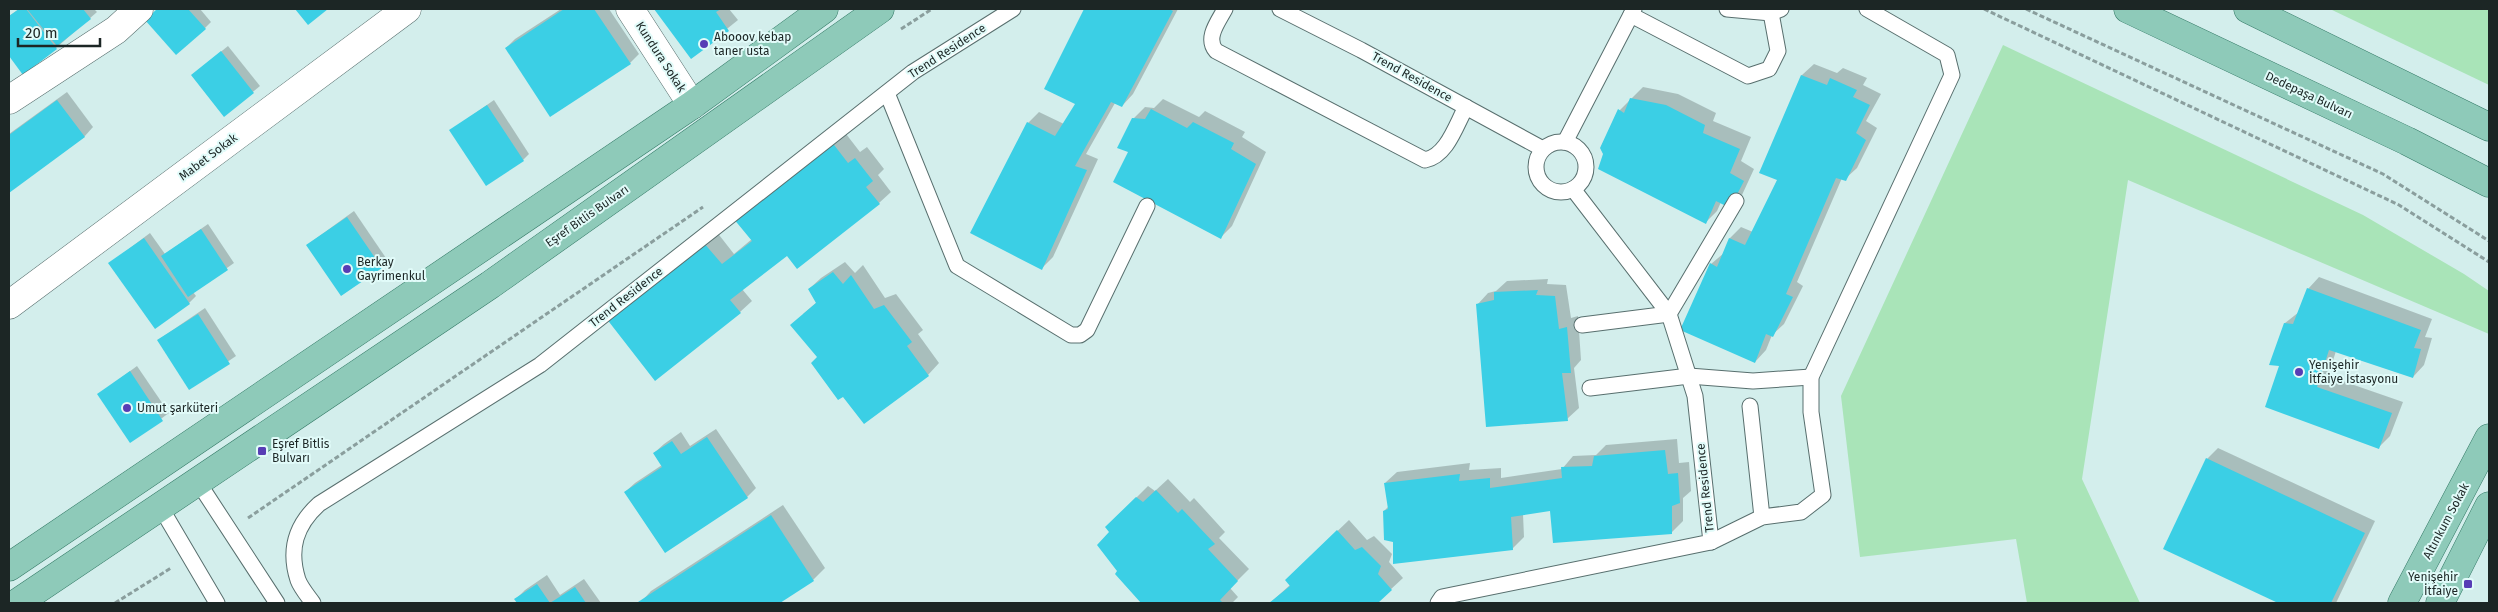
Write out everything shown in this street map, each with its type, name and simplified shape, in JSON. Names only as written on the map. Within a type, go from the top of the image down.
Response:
[{"type":"main road","points":[[9,566],[692,105],[824,9]]},
{"type":"main road","name":"Eşref Bitlis Bulvarı","points":[[17,603],[490,284],[880,9]]},
{"type":"main road","name":"Dedepaşa Bulvarı","points":[[2128,9],[2407,141],[2485,182]]},
{"type":"main road","points":[[2248,9],[2489,127]]},
{"type":"main road","name":"Altınkum Sokak","points":[[2402,603],[2489,438]]},
{"type":"main road","points":[[2440,603],[2489,506]]},
{"type":"street","points":[[9,100],[116,30],[139,9]]},
{"type":"street","name":"Mabet Sokak","points":[[9,305],[407,9]]},
{"type":"street","name":"Kundura Sokak","points":[[630,9],[692,105]]},
{"type":"lane","name":"Trend Residence","points":[[313,603],[298,581],[294,544],[301,523],[314,509],[540,365],[913,72],[1013,9]]},
{"type":"lane","points":[[1225,9],[1211,37],[1212,45],[1216,52],[1425,160],[1434,158],[1441,153],[1466,106]]},
{"type":"lane","name":"Trend Residence","points":[[1280,9],[1466,106],[1543,149]]},
{"type":"lane","points":[[1565,142],[1633,12],[1748,76],[1769,69],[1778,52],[1776,11],[1727,9]]},
{"type":"lane","points":[[1711,542],[1762,517],[1801,512],[1823,495],[1811,412],[1811,377],[1952,75],[1947,55],[1867,9]]},
{"type":"lane","points":[[887,93],[957,266],[1071,335],[1080,335],[1087,330],[1147,206]]},
{"type":"lane","points":[[1565,142],[1577,148],[1585,161],[1584,177],[1573,189],[1561,192],[1552,191],[1539,180],[1536,164],[1543,149],[1552,143],[1565,142]]},
{"type":"lane","name":"Trend Residence","points":[[1438,603],[1442,597],[1711,542],[1696,396],[1668,314],[1573,189]]},
{"type":"lane","points":[[1582,325],[1668,314],[1736,201]]},
{"type":"lane","points":[[1590,388],[1689,376],[1753,381],[1811,377]]},
{"type":"lane","points":[[1750,406],[1762,517]]},
{"type":"lane","points":[[198,482],[276,603]]},
{"type":"lane","points":[[160,508],[217,603]]},
{"type":"path","points":[[1984,9],[2399,205],[2489,262]]},
{"type":"path","points":[[2026,9],[2383,174],[2489,241]]},
{"type":"path","points":[[231,531],[708,204]]},
{"type":"path","points":[[115,603],[190,557]]},
{"type":"green space","points":[[2330,9],[2489,9],[2489,85]]},
{"type":"green space","points":[[2003,45],[2363,215],[2464,274],[2489,291],[2489,334],[2128,180],[2082,479],[2140,603],[2027,603],[2016,539],[1860,557],[1841,396]]},
{"type":"building","points":[[19,9],[26,9],[57,49],[23,75],[9,56],[9,16]]},
{"type":"building","points":[[27,9],[83,9],[91,19],[57,46]]},
{"type":"building","points":[[157,9],[188,9],[206,29],[176,55],[145,20]]},
{"type":"building","points":[[295,9],[328,9],[308,25]]},
{"type":"building","points":[[564,9],[594,9],[631,64],[550,117],[505,48]]},
{"type":"building","points":[[654,9],[721,9],[716,12],[729,31],[691,59]]},
{"type":"building","points":[[1084,9],[1169,9],[1173,11],[1122,107],[1111,102],[1075,166],[1087,170],[1042,270],[970,233],[1027,122],[1055,136],[1075,104],[1044,89]]},
{"type":"building","points":[[221,51],[254,93],[224,117],[191,75]]},
{"type":"building","points":[[1801,75],[1827,85],[1830,78],[1857,90],[1853,97],[1870,105],[1856,133],[1866,140],[1846,181],[1836,178],[1786,294],[1793,297],[1773,337],[1766,334],[1755,363],[1680,330],[1710,263],[1717,267],[1729,238],[1745,245],[1777,180],[1759,173]]},
{"type":"building","points":[[1630,98],[1666,105],[1705,125],[1703,133],[1740,149],[1730,173],[1744,181],[1730,208],[1716,201],[1706,224],[1598,169],[1603,154],[1600,148],[1618,109],[1624,113]]},
{"type":"building","points":[[57,100],[85,137],[9,193],[9,135]]},
{"type":"building","points":[[487,105],[524,161],[486,186],[449,130]]},
{"type":"building","points":[[1151,109],[1187,128],[1193,122],[1234,143],[1231,149],[1256,164],[1221,239],[1113,182],[1128,152],[1117,148],[1132,118],[1145,119]]},
{"type":"building","points":[[831,141],[848,163],[855,158],[873,181],[866,187],[880,204],[797,269],[787,256],[730,300],[741,313],[655,381],[606,318],[703,242],[722,264],[752,241],[733,218]]},
{"type":"building","points":[[347,217],[382,268],[341,296],[306,245]]},
{"type":"building","points":[[201,229],[228,270],[188,297],[161,256]]},
{"type":"building","points":[[144,238],[190,304],[155,329],[108,263]]},
{"type":"building","points":[[833,272],[843,284],[851,275],[874,309],[884,305],[912,342],[907,346],[929,376],[864,424],[843,397],[838,400],[811,363],[817,357],[790,325],[816,303],[808,289]]},
{"type":"building","name":"Yenişehir İtfaiye İstasyonu","points":[[2307,288],[2421,330],[2414,348],[2421,349],[2413,378],[2329,350],[2317,387],[2392,413],[2379,449],[2265,407],[2279,366],[2269,365],[2284,323],[2293,324]]},
{"type":"building","points":[[1538,290],[1536,295],[1555,296],[1559,329],[1567,327],[1571,373],[1562,373],[1568,421],[1486,427],[1476,304],[1494,300],[1494,292]]},
{"type":"building","points":[[198,314],[230,364],[189,390],[157,340]]},
{"type":"building","points":[[130,371],[163,421],[130,443],[97,394]]},
{"type":"building","points":[[707,437],[748,498],[665,553],[624,492],[662,467],[653,453],[672,441],[681,454]]},
{"type":"building","points":[[1665,450],[1668,474],[1678,473],[1680,503],[1672,506],[1672,534],[1553,543],[1550,511],[1511,517],[1513,550],[1393,564],[1393,542],[1384,540],[1383,511],[1388,509],[1384,483],[1460,474],[1459,481],[1490,478],[1490,488],[1562,478],[1561,467],[1592,466],[1594,456]]},
{"type":"building","points":[[2206,458],[2365,533],[2331,603],[2278,603],[2163,549]]},
{"type":"building","points":[[1156,490],[1178,513],[1182,509],[1215,544],[1208,549],[1238,581],[1220,600],[1223,603],[1141,603],[1115,574],[1117,571],[1097,545],[1109,532],[1105,527],[1136,497],[1143,502]]},
{"type":"building","points":[[771,515],[814,581],[780,603],[638,602]]},
{"type":"building","points":[[1337,530],[1355,550],[1362,547],[1381,566],[1378,574],[1392,590],[1378,603],[1269,603],[1290,586],[1285,580]]},
{"type":"building","points":[[537,584],[550,603],[517,603],[514,599]]},
{"type":"building","points":[[575,587],[586,603],[550,603]]},
{"type":"place","name":"Abooov kebap taner usta","points":[[704,44]]},
{"type":"place","name":"Berkay Gayrimenkul","points":[[347,269]]},
{"type":"place","name":"Yenişehir İtfaiye İstasyonu","points":[[2299,372]]},
{"type":"place","name":"Umut şarküteri","points":[[127,408]]},
{"type":"place","name":"Eşref Bitlis Bulvarı","points":[[262,451]]},
{"type":"place","name":"Yenişehir İtfaiye","points":[[2468,584]]}]
